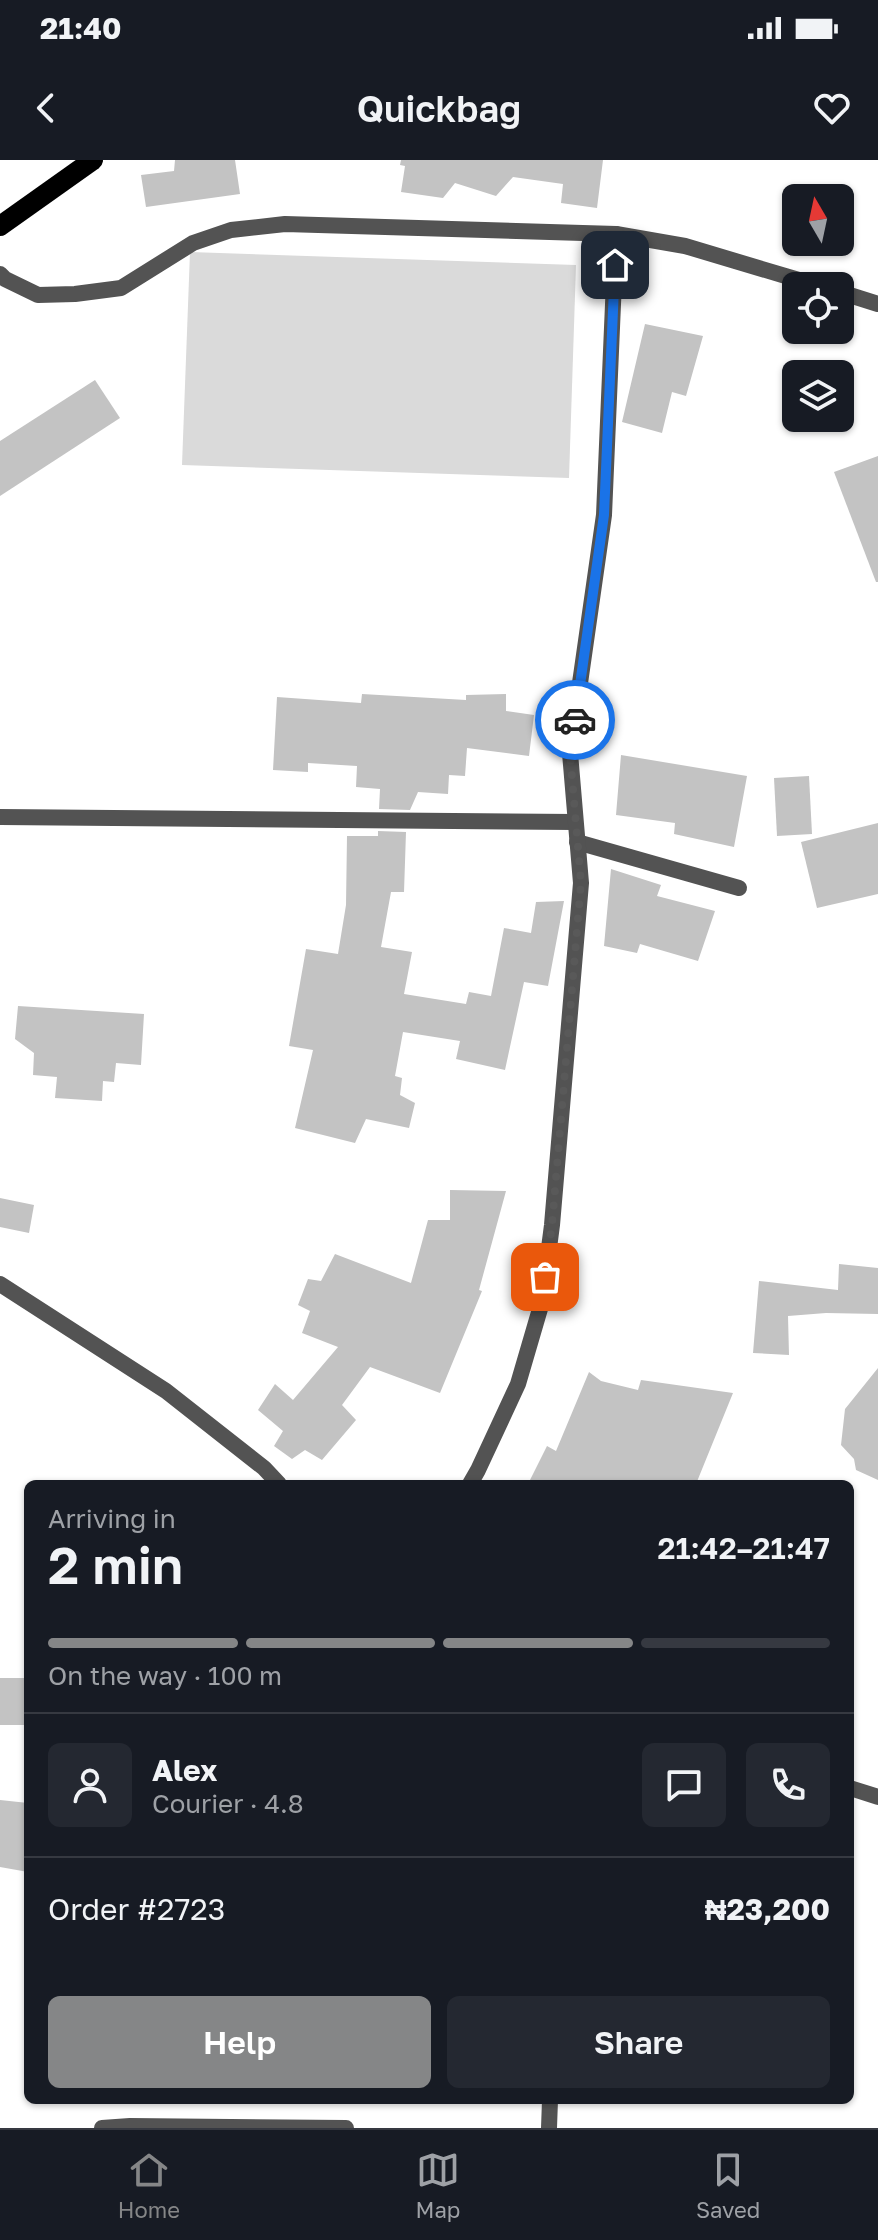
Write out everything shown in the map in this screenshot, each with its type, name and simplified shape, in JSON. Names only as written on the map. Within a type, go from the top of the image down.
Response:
[{"type":"main road","points":[[0,226],[93,160]]},
{"type":"street","points":[[0,274],[38,295],[121,288],[193,243],[231,230],[285,224],[616,234],[685,246],[782,275]]},
{"type":"street","points":[[472,1480],[518,1384],[542,1302],[552,1225],[581,883],[570,753],[604,515],[616,234]]},
{"type":"street","points":[[854,296],[878,304]]},
{"type":"street","points":[[0,817],[575,822]]},
{"type":"street","points":[[577,842],[739,888]]},
{"type":"street","points":[[0,1284],[166,1391],[262,1476]]},
{"type":"street","points":[[854,1789],[878,1797]]},
{"type":"street","points":[[549,2128],[550,2104]]},
{"type":"street","points":[[102,2128],[346,2128]]},
{"type":"shaded area","points":[[190,252],[576,265],[569,478],[182,465]]},
{"type":"building","points":[[175,160],[235,160],[240,194],[146,207],[141,175],[174,171]]},
{"type":"building","points":[[401,160],[603,160],[597,208],[561,203],[563,184],[513,177],[496,196],[455,183],[443,198],[401,192],[405,166],[400,165]]},
{"type":"building","points":[[645,324],[703,336],[686,396],[672,392],[662,433],[622,422]]},
{"type":"building","points":[[95,380],[120,418],[0,496],[0,441]]},
{"type":"building","points":[[878,456],[878,582],[876,582],[834,472]]},
{"type":"building","points":[[362,694],[466,700],[466,695],[506,694],[506,711],[534,715],[529,756],[467,748],[465,776],[449,775],[448,794],[418,792],[410,810],[379,809],[380,789],[356,787],[357,766],[308,763],[308,772],[273,770],[277,697],[361,703]]},
{"type":"building","points":[[621,755],[747,776],[734,847],[674,834],[675,823],[616,815]]},
{"type":"building","points":[[809,776],[812,834],[777,836],[774,778]]},
{"type":"building","points":[[878,823],[878,894],[817,908],[801,842]]},
{"type":"building","points":[[378,831],[406,832],[404,892],[391,892],[381,947],[412,952],[404,994],[466,1004],[469,992],[491,996],[504,928],[531,933],[536,902],[564,901],[548,986],[524,982],[505,1070],[456,1059],[460,1041],[403,1032],[395,1076],[402,1078],[400,1095],[415,1103],[409,1128],[366,1119],[355,1143],[295,1128],[313,1050],[289,1046],[306,949],[338,954],[346,905],[347,836],[378,836]]},
{"type":"building","points":[[611,869],[661,885],[657,896],[715,911],[698,961],[640,944],[637,953],[604,946]]},
{"type":"building","points":[[18,1006],[144,1014],[141,1065],[116,1063],[114,1082],[103,1081],[102,1101],[55,1098],[57,1077],[33,1075],[34,1053],[15,1039]]},
{"type":"building","points":[[450,1190],[506,1191],[479,1290],[482,1291],[440,1393],[370,1367],[342,1405],[356,1420],[322,1460],[305,1450],[292,1459],[274,1446],[283,1431],[258,1410],[275,1384],[293,1400],[338,1347],[302,1333],[310,1311],[298,1305],[308,1279],[321,1281],[335,1254],[411,1283],[428,1220],[450,1220]]},
{"type":"building","points":[[0,1198],[34,1205],[29,1233],[0,1227]]},
{"type":"building","points":[[839,1264],[878,1268],[878,1314],[788,1316],[789,1355],[753,1353],[759,1281],[838,1290]]},
{"type":"building","points":[[878,1368],[878,1480],[856,1470],[854,1459],[841,1445],[845,1409]]},
{"type":"building","points":[[589,1372],[601,1381],[638,1390],[641,1380],[733,1393],[698,1480],[530,1480],[547,1446],[556,1451]]},
{"type":"building","points":[[0,1678],[24,1678],[24,1725],[0,1725]]},
{"type":"building","points":[[0,1800],[24,1803],[24,1871],[0,1867]]},
{"type":"way so far","points":[[545,1277],[581,883],[570,753],[575,720]]},
{"type":"route","points":[[575,720],[604,515],[615,265]]}]
